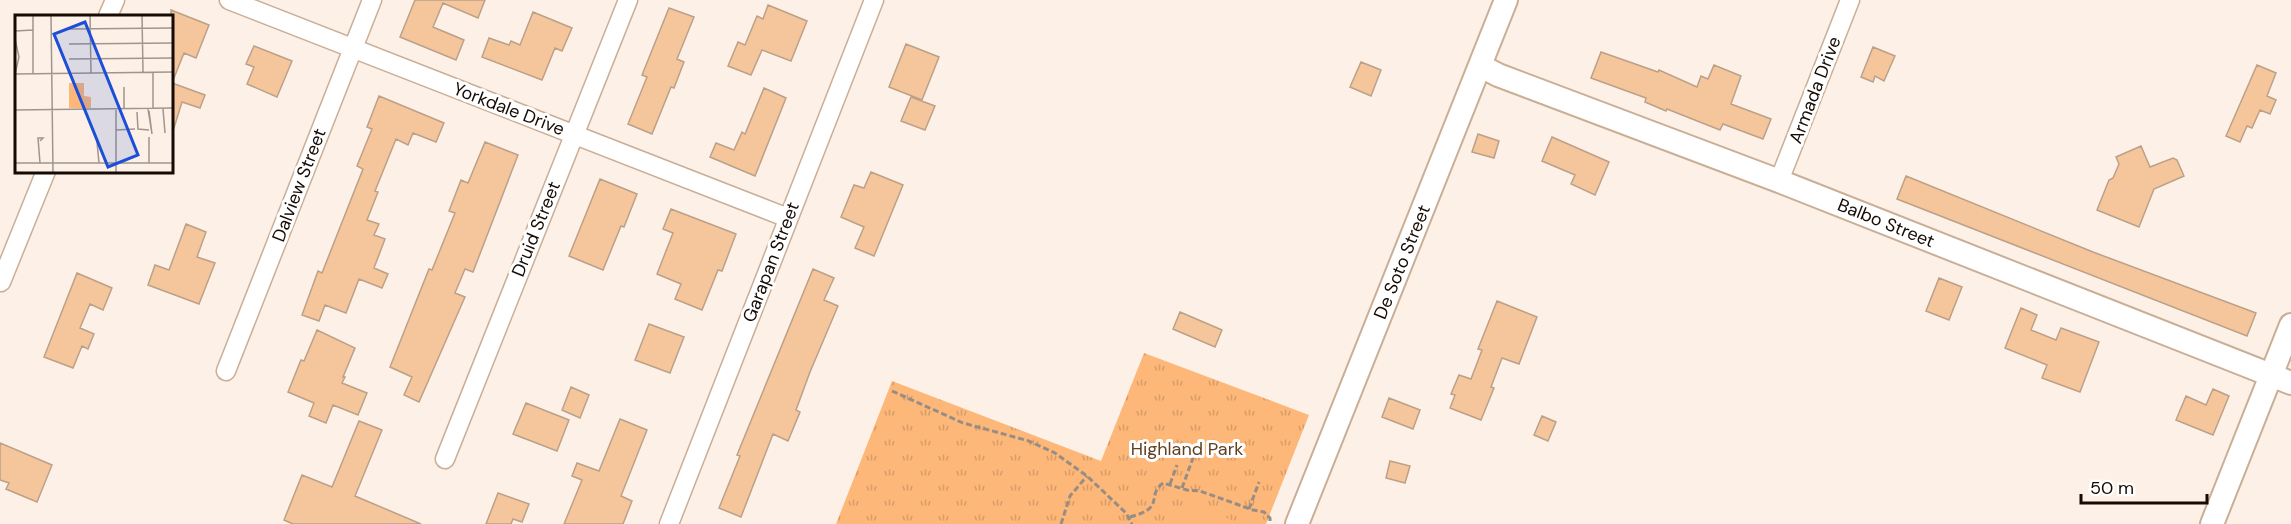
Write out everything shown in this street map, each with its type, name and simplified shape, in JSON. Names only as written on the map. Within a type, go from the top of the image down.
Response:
[{"type":"street","points":[[108,15],[115,0]]},
{"type":"street","name":"Yorkdale Drive","points":[[229,0],[788,218]]},
{"type":"street","name":"Dalview Street","points":[[226,371],[372,0]]},
{"type":"street","name":"Druid Street","points":[[445,459],[628,0]]},
{"type":"street","name":"Garapan Street","points":[[669,524],[873,0]]},
{"type":"street","name":"De Soto Street","points":[[1297,524],[1506,0]]},
{"type":"street","name":"Armada Drive","points":[[1779,181],[1850,0]]},
{"type":"street","name":"Balbo Street","points":[[1481,66],[1498,75],[1779,181],[2281,379]]},
{"type":"street","points":[[1,282],[46,172]]},
{"type":"street","points":[[2212,524],[2281,379],[2291,325]]},
{"type":"path","points":[[892,391],[963,423],[1043,447],[1071,463],[1087,476],[1129,518],[1132,524]]},
{"type":"path","points":[[1182,489],[1193,458]]},
{"type":"path","points":[[1170,484],[1177,465]]},
{"type":"path","points":[[1061,524],[1070,495],[1087,476]]},
{"type":"path","points":[[1249,509],[1259,482]]},
{"type":"path","points":[[1129,518],[1152,508],[1163,483],[1182,489],[1200,491],[1249,509],[1264,512],[1270,518],[1270,524]]},
{"type":"green space","name":"Highland Park","points":[[1144,353],[1309,415],[1266,524],[836,524],[892,381],[1101,461]]},
{"type":"green space","points":[[1186,502],[1242,524],[1178,524]]},
{"type":"building","points":[[415,0],[485,0],[478,18],[443,3],[433,27],[464,40],[456,60],[400,37]]},
{"type":"building","points":[[768,5],[807,21],[791,61],[762,50],[751,75],[728,66],[738,42],[745,45],[757,16],[763,19]]},
{"type":"building","points":[[669,8],[694,17],[677,59],[684,62],[652,134],[628,124],[647,77],[642,75]]},
{"type":"building","points":[[171,10],[209,25],[196,58],[184,53],[172,83],[172,15]]},
{"type":"building","points":[[533,12],[572,28],[562,51],[555,48],[542,80],[482,57],[489,38],[509,45],[511,41],[520,45]]},
{"type":"building","points":[[906,44],[939,57],[922,100],[889,87]]},
{"type":"building","points":[[254,46],[292,61],[277,97],[247,84],[254,67],[246,64]]},
{"type":"building","points":[[1873,47],[1895,56],[1884,81],[1875,76],[1873,82],[1861,77]]},
{"type":"building","points":[[1601,52],[1658,72],[1659,70],[1697,87],[1701,76],[1708,79],[1714,65],[1741,76],[1731,104],[1771,119],[1763,139],[1723,124],[1720,130],[1667,109],[1666,111],[1645,102],[1646,98],[1591,78]]},
{"type":"building","points":[[1361,62],[1381,70],[1371,96],[1350,87]]},
{"type":"building","points":[[2257,65],[2276,73],[2267,96],[2276,100],[2270,114],[2260,110],[2252,128],[2247,126],[2240,142],[2226,136]]},
{"type":"building","points":[[172,83],[205,95],[200,108],[182,102],[174,128],[172,128]]},
{"type":"building","points":[[764,88],[786,98],[755,176],[710,157],[716,143],[734,150],[742,132],[745,134]]},
{"type":"building","points":[[379,96],[444,123],[436,142],[413,133],[408,145],[396,139],[375,191],[378,192],[367,220],[379,224],[374,235],[385,239],[374,268],[388,274],[382,288],[359,279],[346,313],[325,305],[319,321],[302,315],[318,271],[322,273],[363,169],[357,166],[372,129],[367,127]]},
{"type":"building","points":[[911,97],[935,106],[925,130],[901,121]]},
{"type":"building","points":[[1478,134],[1499,141],[1494,158],[1472,152]]},
{"type":"building","points":[[1552,137],[1609,162],[1595,195],[1571,184],[1575,175],[1542,161]]},
{"type":"building","points":[[485,142],[518,155],[473,272],[465,269],[455,293],[465,297],[419,402],[404,395],[412,377],[390,367],[429,269],[432,270],[455,213],[449,211],[461,180],[468,183]]},
{"type":"building","points":[[2141,146],[2150,167],[2173,158],[2177,160],[2184,176],[2154,189],[2139,227],[2097,210],[2109,180],[2113,178],[2119,164],[2116,157]]},
{"type":"building","points":[[871,172],[903,185],[874,256],[855,248],[864,227],[841,217],[854,185],[864,188]]},
{"type":"building","points":[[1906,176],[2093,252],[2256,313],[2247,336],[1897,199]]},
{"type":"building","points":[[600,179],[637,194],[603,270],[569,256]]},
{"type":"building","points":[[671,209],[736,234],[722,271],[718,270],[702,310],[675,299],[681,284],[657,274],[673,233],[663,229]]},
{"type":"building","points":[[186,224],[206,232],[197,257],[215,263],[199,304],[148,285],[155,265],[169,270]]},
{"type":"building","points":[[813,269],[834,278],[824,300],[838,306],[810,372],[796,410],[800,412],[788,441],[773,434],[741,517],[719,508],[740,456],[737,455]]},
{"type":"building","points":[[77,273],[112,288],[103,310],[90,304],[80,328],[94,334],[88,349],[82,346],[73,368],[44,357]]},
{"type":"building","points":[[1939,278],[1962,287],[1949,320],[1926,311]]},
{"type":"building","points":[[1497,301],[1537,317],[1519,364],[1502,358],[1491,387],[1494,388],[1481,420],[1450,408],[1455,395],[1451,394],[1459,375],[1471,379],[1482,350],[1478,349]]},
{"type":"building","points":[[2021,308],[2037,315],[2031,330],[2056,340],[2061,328],[2099,342],[2080,392],[2042,378],[2047,365],[2005,348]]},
{"type":"building","points":[[1180,312],[1222,330],[1215,347],[1173,329]]},
{"type":"building","points":[[649,324],[684,337],[670,373],[635,360]]},
{"type":"building","points":[[317,330],[355,348],[342,383],[367,393],[358,415],[333,405],[326,423],[309,416],[314,403],[288,392]]},
{"type":"building","points":[[571,387],[589,395],[580,418],[562,410]]},
{"type":"building","points":[[2213,389],[2229,396],[2213,435],[2176,420],[2186,396],[2206,405]]},
{"type":"building","points":[[1389,398],[1420,410],[1413,429],[1382,417]]},
{"type":"building","points":[[526,403],[569,420],[557,451],[513,434]]},
{"type":"building","points":[[1542,416],[1556,422],[1548,441],[1534,435]]},
{"type":"building","points":[[620,419],[647,430],[621,496],[632,501],[623,524],[564,524],[582,480],[572,476],[577,463],[599,471]]},
{"type":"building","points":[[359,421],[382,430],[355,496],[421,524],[293,524],[284,520],[302,475],[332,487]]},
{"type":"building","points":[[0,443],[52,465],[37,502],[6,489],[9,483],[0,480]]},
{"type":"building","points":[[1390,461],[1410,466],[1405,483],[1386,478]]},
{"type":"building","points":[[498,493],[529,504],[522,522],[513,519],[511,524],[486,524]]}]
